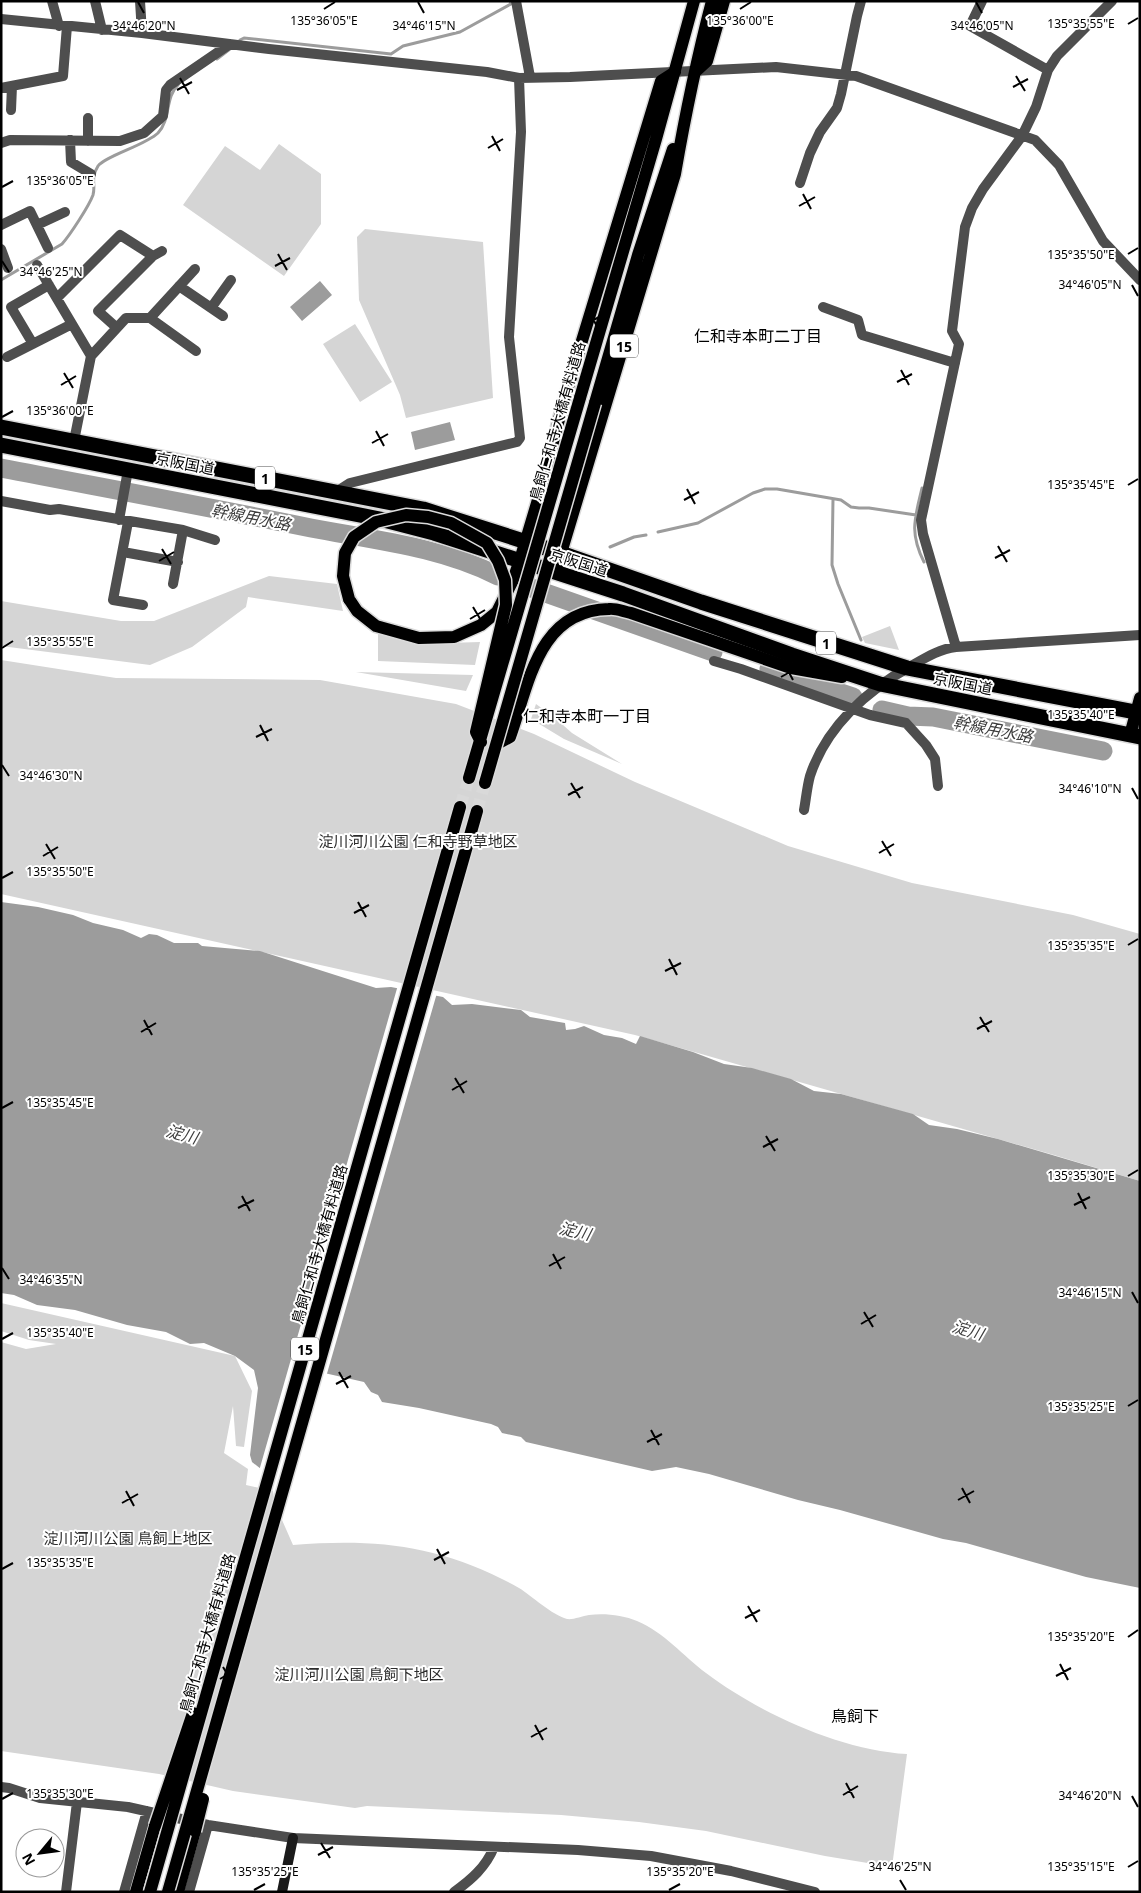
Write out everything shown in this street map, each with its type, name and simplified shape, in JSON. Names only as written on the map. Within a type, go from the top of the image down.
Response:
[{"type":"highway","name":"京阪国道","points":[[1,427],[423,509],[906,668],[1138,713]]},
{"type":"highway","name":"京阪国道","points":[[1,445],[126,476],[380,519],[434,533],[520,560],[880,684],[1135,736]]},
{"type":"main road","name":"15","points":[[686,1],[685,5],[690,16]]},
{"type":"main road","name":"15","points":[[481,742],[476,732],[506,605],[502,574],[498,561],[487,543],[451,523],[428,517],[406,515],[376,522],[354,537],[346,553],[343,576],[349,599],[358,611],[376,626],[419,638],[454,637],[481,625],[497,612],[513,580],[520,560],[540,493],[564,400],[661,81],[675,72],[694,1]]},
{"type":"main road","name":"15","points":[[555,573],[672,183],[696,71],[696,60],[712,1]]},
{"type":"main road","name":"15","points":[[696,71],[707,61],[724,1]]},
{"type":"main road","name":"鳥飼仁和寺大橋有料道路","points":[[469,778],[675,72]]},
{"type":"main road","name":"15","points":[[485,783],[638,255],[685,116]]},
{"type":"main road","points":[[496,744],[510,737],[537,657],[548,638],[558,627],[572,618],[586,612],[610,608],[631,613],[792,668],[880,684]]},
{"type":"main road","points":[[1135,736],[1140,698]]},
{"type":"main road","name":"鳥飼仁和寺大橋有料道路","points":[[150,1892],[460,807]]},
{"type":"main road","name":"15","points":[[168,1892],[477,812]]},
{"type":"main road","points":[[136,1892],[155,1826],[201,1690],[210,1683]]},
{"type":"main road","points":[[178,1892],[229,1700],[227,1688]]},
{"type":"street","points":[[1,88],[63,76],[63,26],[52,1]]},
{"type":"street","points":[[95,1],[102,30]]},
{"type":"street","points":[[140,1],[142,33]]},
{"type":"street","points":[[516,1],[530,77]]},
{"type":"street","points":[[800,183],[810,153],[820,132],[837,108],[861,1]]},
{"type":"street","points":[[982,1],[970,26],[1048,70]]},
{"type":"street","points":[[956,647],[923,534],[921,520],[959,344],[952,331],[965,227],[982,189],[1022,136],[1036,107],[1048,70],[1057,56],[1112,1]]},
{"type":"street","points":[[1,19],[487,72],[519,78],[776,67],[856,76],[1035,140],[1059,165],[1103,241],[1140,280]]},
{"type":"street","points":[[1,143],[10,140],[120,141],[144,133],[163,116],[166,90],[170,84],[230,44]]},
{"type":"street","points":[[336,492],[350,483],[517,442],[520,438],[509,338],[521,132],[519,78]]},
{"type":"street","points":[[11,110],[12,86]]},
{"type":"street","points":[[88,118],[88,141]]},
{"type":"street","points":[[70,140],[71,162],[91,174]]},
{"type":"street","points":[[1,225],[30,211],[48,248]]},
{"type":"street","points":[[37,225],[65,212]]},
{"type":"street","points":[[57,298],[120,235],[158,254],[98,311],[117,328]]},
{"type":"street","points":[[1,249],[8,268]]},
{"type":"street","points":[[38,265],[91,356]]},
{"type":"street","points":[[150,318],[195,268]]},
{"type":"street","points":[[211,308],[231,280]]},
{"type":"street","points":[[33,344],[11,307],[49,285]]},
{"type":"street","points":[[179,286],[223,316]]},
{"type":"street","points":[[823,307],[858,320],[862,335],[955,363]]},
{"type":"street","points":[[74,441],[91,356],[126,318],[150,318],[196,351]]},
{"type":"street","points":[[7,357],[72,324]]},
{"type":"street","points":[[126,476],[122,500],[124,521],[122,552],[113,600],[142,605]]},
{"type":"street","points":[[1,501],[183,530],[216,540]]},
{"type":"street","points":[[173,584],[183,530]]},
{"type":"street","points":[[122,552],[178,562]]},
{"type":"street","points":[[804,810],[810,776],[834,730],[853,708],[880,684],[939,650],[956,647],[1140,635]]},
{"type":"street","points":[[741,669],[746,653]]},
{"type":"street","points":[[714,661],[853,708],[906,723],[926,745],[935,759],[938,786]]},
{"type":"street","points":[[1,1787],[40,1798],[128,1807],[208,1825],[293,1838],[384,1840],[578,1850],[652,1856],[731,1871],[787,1889],[815,1892]]},
{"type":"street","points":[[66,1892],[77,1802]]},
{"type":"street","points":[[124,1892],[147,1812]]},
{"type":"street","points":[[189,1892],[208,1825]]},
{"type":"street","points":[[282,1892],[293,1838]]},
{"type":"street","points":[[454,1892],[469,1881],[489,1860],[494,1847]]},
{"type":"green space","points":[[279,144],[321,174],[321,224],[284,276],[183,205],[225,146],[260,170]]},
{"type":"green space","points":[[365,229],[483,242],[493,398],[406,418],[400,395],[359,300],[357,237]]},
{"type":"green space","points":[[355,324],[392,382],[360,402],[323,344]]},
{"type":"green space","points":[[269,576],[337,584],[343,611],[248,597],[246,607],[192,647],[150,665],[1,646],[1,601],[121,621],[154,621]]},
{"type":"green space","points":[[890,626],[899,650],[865,643],[862,637]]},
{"type":"green space","points":[[378,633],[415,644],[480,642],[475,665],[378,661]]},
{"type":"green space","name":"淀川河川公園 仁和寺野草地区","points":[[1,660],[116,678],[320,680],[456,704],[534,734],[635,782],[788,846],[912,883],[1073,915],[1140,934],[1140,1181],[635,1035],[1,894]]},
{"type":"green space","points":[[356,672],[473,675],[466,691]]},
{"type":"green space","points":[[536,704],[572,733],[622,764],[564,739],[531,719]]},
{"type":"green space","points":[[1,1303],[235,1356],[252,1391],[244,1447],[236,1446],[233,1406],[224,1453],[248,1469],[246,1485],[273,1491],[275,1504],[293,1545],[322,1543],[375,1544],[426,1551],[476,1567],[502,1579],[519,1588],[555,1614],[567,1619],[601,1614],[632,1619],[656,1631],[727,1688],[775,1715],[801,1727],[855,1745],[907,1754],[892,1867],[825,1856],[706,1831],[639,1822],[561,1815],[367,1806],[355,1808],[233,1791],[159,1774],[1,1751],[1,1342],[26,1349],[56,1344],[29,1340],[1,1331]]},
{"type":"water","points":[[320,281],[332,295],[302,321],[290,307]]},
{"type":"water","points":[[450,422],[455,440],[415,450],[411,432]]},
{"type":"water","name":"淀川","points":[[1,902],[38,907],[73,915],[93,923],[123,930],[141,938],[149,934],[157,935],[174,943],[198,943],[202,946],[260,951],[376,988],[391,987],[443,997],[452,1005],[472,1004],[521,1010],[530,1017],[565,1023],[566,1030],[584,1026],[604,1035],[622,1038],[636,1044],[640,1036],[693,1052],[724,1064],[752,1068],[791,1079],[814,1091],[841,1094],[913,1114],[929,1125],[957,1129],[998,1139],[1140,1181],[1140,1588],[1086,1577],[966,1543],[943,1539],[798,1500],[709,1474],[676,1467],[652,1471],[526,1442],[521,1437],[502,1433],[498,1427],[491,1424],[382,1402],[378,1395],[371,1392],[364,1382],[311,1370],[275,1480],[252,1462],[250,1455],[258,1388],[254,1370],[235,1356],[204,1343],[190,1344],[166,1332],[127,1325],[75,1310],[37,1305],[14,1295],[1,1293]]},
{"type":"pier","points":[[398,985],[437,993],[326,1377],[312,1373],[277,1481],[274,1483],[259,1471]]},
{"type":"waterway","points":[[240,40],[244,38],[391,54],[403,46],[460,32],[511,4],[510,1]]},
{"type":"waterway","points":[[217,59],[230,49]]},
{"type":"waterway","points":[[1,280],[62,244],[91,200],[94,191],[94,174],[98,166],[109,158],[145,142],[158,133],[165,121],[171,96],[178,85]]},
{"type":"waterway","name":"幹線用水路","points":[[1,468],[407,546],[454,558],[498,576]]},
{"type":"waterway","points":[[922,488],[915,533],[916,542],[924,562]]},
{"type":"waterway","points":[[658,532],[698,523],[753,493],[765,489],[777,489],[841,500],[851,507],[916,515]]},
{"type":"waterway","points":[[833,499],[832,565],[861,640]]},
{"type":"waterway","points":[[610,547],[634,537],[646,535]]},
{"type":"waterway","name":"幹線用水路","points":[[523,585],[713,652]]},
{"type":"waterway","name":"幹線用水路","points":[[769,669],[853,697]]},
{"type":"waterway","name":"幹線用水路","points":[[882,710],[908,716],[933,717],[1103,751]]},
{"type":"tunnel","points":[[460,807],[469,778]]},
{"type":"tunnel","points":[[477,811],[485,783]]},
{"type":"district","name":"仁和寺本町二丁目","points":[[758,336]]},
{"type":"district","name":"仁和寺本町一丁目","points":[[587,716]]},
{"type":"district","name":"鳥飼下","points":[[855,1716]]},
{"type":"park label","name":"淀川河川公園 鳥飼上地区","points":[[128,1538]]},
{"type":"park label","name":"淀川河川公園 鳥飼下地区","points":[[359,1674]]}]
